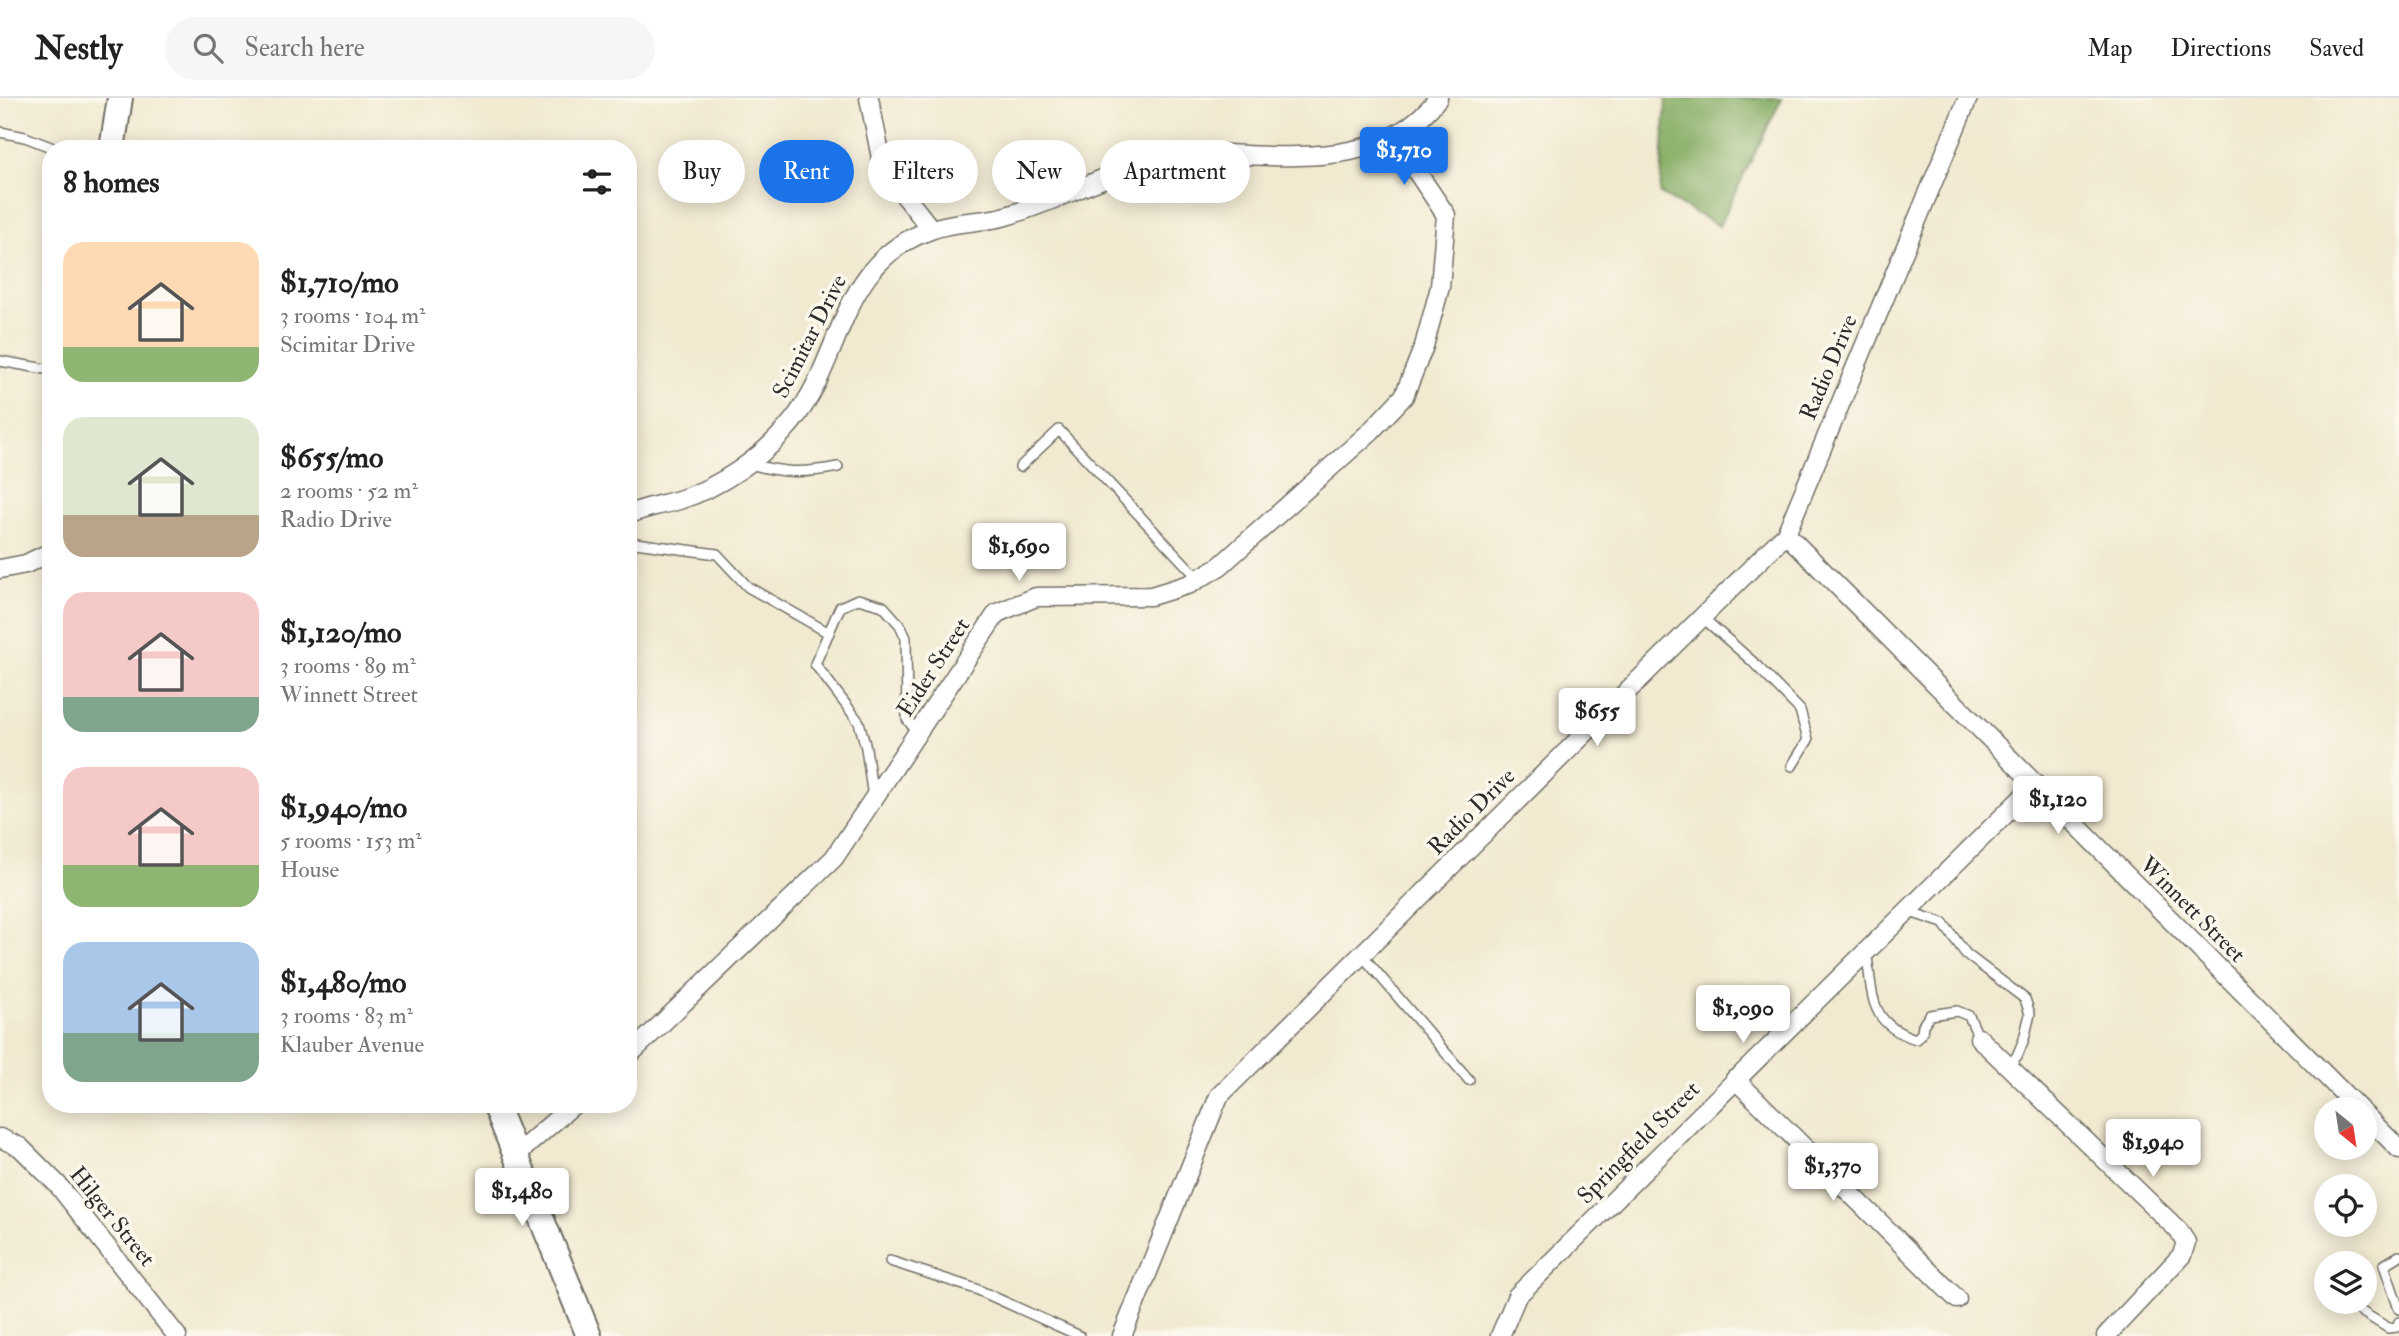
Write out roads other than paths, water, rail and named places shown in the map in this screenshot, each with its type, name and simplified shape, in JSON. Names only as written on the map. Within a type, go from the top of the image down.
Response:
[{"type":"street","points":[[113,140],[120,98]]},
{"type":"street","points":[[869,98],[883,168],[930,229]]},
{"type":"street","name":"Scimitar Drive","points":[[637,512],[711,487],[762,453],[792,422],[817,387],[844,313],[861,283],[890,253],[930,229],[958,222],[1003,217],[1129,170],[1192,154],[1316,155],[1354,152],[1394,138],[1424,117],[1438,98]]},
{"type":"street","name":"Radio Drive","points":[[1122,1336],[1219,1096],[1786,534],[1968,98]]},
{"type":"street","name":"Eider Street","points":[[637,1047],[834,858],[998,613],[1035,597],[1151,596],[1199,579],[1220,566],[1370,432],[1404,396],[1424,346],[1440,287],[1446,215],[1394,138]]},
{"type":"street","name":"Winnett Street","points":[[1786,534],[2034,786],[2347,1097]]},
{"type":"street","points":[[0,569],[26,564],[42,556]]},
{"type":"street","name":"Springfield Street","points":[[1500,1336],[1517,1296],[2034,786]]},
{"type":"street","points":[[1979,1038],[2178,1230],[2186,1242],[2182,1255],[2106,1336]]},
{"type":"street","points":[[1735,1079],[1957,1299]]},
{"type":"street","points":[[499,1113],[589,1336]]},
{"type":"street","points":[[517,1154],[564,1113]]},
{"type":"street","points":[[2377,1127],[2399,1149]]},
{"type":"street","name":"Hilger Street","points":[[0,1138],[20,1147],[58,1185],[177,1336]]},
{"type":"lane","points":[[0,132],[42,144]]},
{"type":"lane","points":[[0,361],[42,368]]},
{"type":"lane","points":[[1020,467],[1059,430],[1199,579]]},
{"type":"lane","points":[[747,463],[782,473],[806,473],[838,467]]},
{"type":"lane","points":[[637,543],[718,554],[748,587],[829,633]]},
{"type":"lane","points":[[873,803],[866,748],[859,722],[815,664],[840,607],[858,599],[883,606],[900,625],[906,638],[907,719],[918,734]]},
{"type":"lane","points":[[1702,617],[1753,662],[1800,710],[1808,740],[1792,766]]},
{"type":"lane","points":[[1908,911],[1943,923],[1966,954],[2025,999],[2030,1014],[2024,1039],[2017,1056],[2007,1066]]},
{"type":"lane","points":[[1866,952],[1874,1007],[1891,1026],[1916,1039],[1923,1033],[1923,1025],[1930,1015],[1957,1011],[1969,1016],[1979,1038]]},
{"type":"lane","points":[[1361,954],[1469,1080]]},
{"type":"lane","points":[[2399,1256],[2384,1265],[2399,1309]]},
{"type":"lane","points":[[890,1261],[976,1289],[1080,1336]]},
{"type":"lane","points":[[2365,1314],[2388,1328],[2397,1327],[2399,1322]]}]
